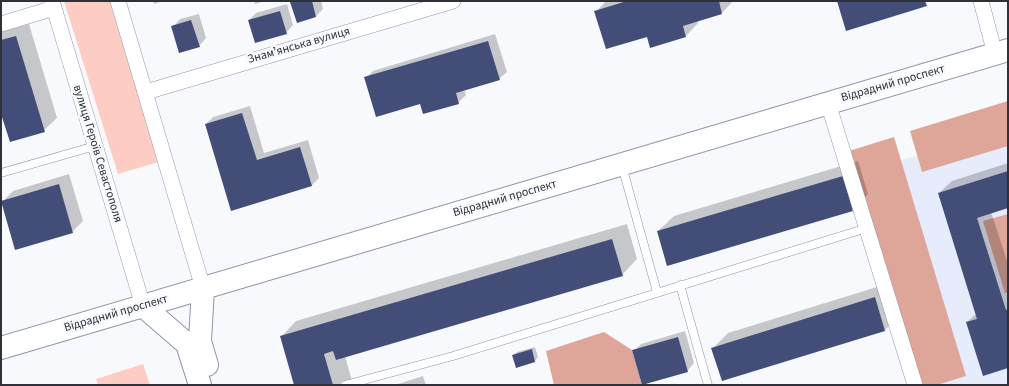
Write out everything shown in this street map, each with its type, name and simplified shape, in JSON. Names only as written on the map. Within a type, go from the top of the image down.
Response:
[{"type":"main road","name":"Відрадний проспект","points":[[1,348],[1001,52]]},
{"type":"main road","points":[[203,288],[200,341],[212,385]]},
{"type":"main road","points":[[143,306],[187,344],[200,385]]},
{"type":"street","points":[[118,1],[203,288]]},
{"type":"street","name":"Знамʼянська вулиця","points":[[146,92],[454,1]]},
{"type":"street","points":[[981,1],[1001,52]]},
{"type":"street","points":[[1,24],[53,5]]},
{"type":"street","name":"вулиця Героїв Севастополя","points":[[53,5],[143,306]]},
{"type":"street","points":[[828,103],[915,385]]},
{"type":"lane","points":[[1,173],[95,146]]},
{"type":"lane","points":[[622,164],[657,292]]},
{"type":"lane","points":[[350,384],[452,356],[867,228]]},
{"type":"lane","points":[[680,285],[708,385]]},
{"type":"shaded area","points":[[64,1],[114,1],[162,161],[118,174]]},
{"type":"shaded area","points":[[1008,101],[1008,146],[922,172],[910,131]]},
{"type":"shaded area","points":[[1008,130],[1008,385],[924,385],[859,172]]},
{"type":"shaded area","points":[[894,137],[966,376],[937,385],[919,385],[849,151]]},
{"type":"shaded area","points":[[1008,214],[1008,293],[1005,293],[983,221]]},
{"type":"shaded area","points":[[604,332],[632,350],[642,385],[554,385],[546,351]]},
{"type":"shaded area","points":[[143,364],[150,385],[98,385],[96,379]]},
{"type":"building","points":[[312,1],[316,17],[297,23],[290,2]]},
{"type":"building","points":[[627,1],[719,1],[722,14],[683,26],[686,37],[650,48],[647,37],[606,49],[594,11]]},
{"type":"building","points":[[837,1],[925,1],[927,6],[846,31]]},
{"type":"building","points":[[280,11],[287,34],[255,43],[248,20]]},
{"type":"building","points":[[191,20],[200,47],[179,53],[171,26]]},
{"type":"building","points":[[16,36],[45,132],[10,142],[1,114],[1,40]]},
{"type":"building","points":[[488,41],[500,80],[456,93],[459,104],[423,114],[420,104],[376,117],[364,77]]},
{"type":"building","points":[[242,113],[257,160],[300,147],[312,186],[231,211],[205,124]]},
{"type":"building","points":[[1008,171],[1008,208],[977,218],[1006,310],[1008,309],[1008,368],[983,376],[966,322],[977,319],[938,193]]},
{"type":"building","points":[[843,176],[853,211],[667,266],[657,231]]},
{"type":"building","points":[[59,184],[73,233],[15,250],[1,201]]},
{"type":"building","points":[[612,239],[623,276],[336,360],[333,351],[324,354],[333,385],[294,385],[280,336]]},
{"type":"building","points":[[875,297],[885,331],[722,381],[711,348]]},
{"type":"building","points":[[678,337],[688,372],[642,385],[632,350]]},
{"type":"building","points":[[532,349],[535,362],[516,368],[512,355]]}]
